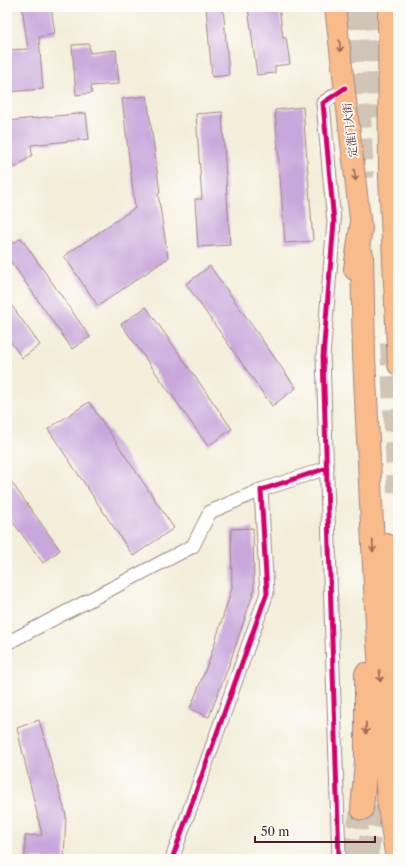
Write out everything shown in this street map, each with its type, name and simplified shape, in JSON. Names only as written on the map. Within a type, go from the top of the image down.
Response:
[{"type":"highway","points":[[361,228],[364,356],[377,616],[388,800],[397,859]]},
{"type":"highway","points":[[361,228],[348,317],[367,690],[366,762],[362,809]]},
{"type":"highway","points":[[362,255],[396,639],[398,712]]},
{"type":"main road","name":"定淮门大街","points":[[335,7],[361,228]]},
{"type":"main road","points":[[388,7],[389,177],[398,365]]},
{"type":"street","points":[[339,859],[323,357],[334,222],[324,103],[345,88]]},
{"type":"street","points":[[7,643],[193,546],[210,512],[261,490],[327,468]]},
{"type":"street","points":[[172,859],[268,593],[261,490]]},
{"type":"building","points":[[22,7],[51,7],[55,34],[39,37],[43,89],[7,92],[7,50],[28,49]]},
{"type":"building","points":[[206,7],[223,7],[229,75],[212,77]]},
{"type":"building","points":[[248,7],[279,7],[283,38],[286,38],[290,64],[275,66],[275,73],[257,75]]},
{"type":"building","points":[[89,44],[90,53],[116,50],[119,84],[91,86],[92,93],[76,95],[72,45]]},
{"type":"building","points":[[147,96],[160,193],[158,194],[168,258],[98,306],[64,256],[135,208],[122,99]]},
{"type":"building","points":[[303,107],[313,241],[285,243],[275,110]]},
{"type":"building","points":[[222,112],[230,245],[198,247],[195,199],[202,199],[196,114]]},
{"type":"building","points":[[86,113],[89,139],[31,145],[32,155],[15,168],[7,157],[7,121]]},
{"type":"building","points":[[21,238],[90,337],[72,349],[7,256],[7,247]]},
{"type":"building","points":[[210,266],[296,388],[272,406],[186,284]]},
{"type":"building","points":[[7,299],[40,345],[22,358],[7,337]]},
{"type":"building","points":[[146,307],[232,429],[208,446],[121,324]]},
{"type":"building","points":[[89,402],[174,528],[133,556],[48,429]]},
{"type":"building","points":[[7,476],[60,550],[43,563],[7,514]]},
{"type":"building","points":[[253,528],[254,591],[229,665],[209,717],[190,709],[210,658],[232,588],[231,529]]},
{"type":"building","points":[[39,720],[66,815],[64,859],[25,859],[25,836],[42,835],[17,728]]},
{"type":"tunnel","points":[[355,7],[363,178]]},
{"type":"tunnel","points":[[375,7],[380,117]]},
{"type":"tunnel","points":[[391,343],[398,492]]},
{"type":"tunnel","points":[[366,859],[376,811],[380,769]]},
{"type":"tunnel","points":[[346,859],[354,840],[362,809]]},
{"type":"cycle path","points":[[339,859],[323,357],[334,222],[323,103],[345,88]]},
{"type":"cycle path","points":[[172,859],[267,593],[261,490],[327,468]]}]
